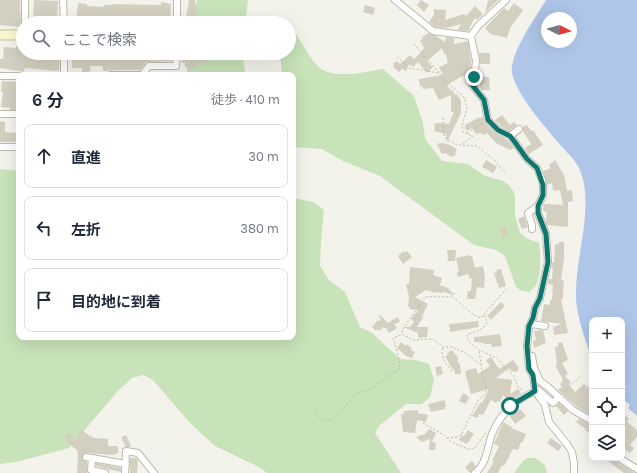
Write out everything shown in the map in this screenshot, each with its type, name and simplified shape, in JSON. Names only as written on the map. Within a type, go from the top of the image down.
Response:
[{"type":"street","points":[[25,0],[25,16]]},
{"type":"street","points":[[64,0],[64,16]]},
{"type":"street","points":[[177,0],[177,16]]},
{"type":"street","points":[[395,0],[433,31],[471,36]]},
{"type":"street","points":[[506,0],[478,26],[471,36],[476,61],[473,86],[484,100],[488,120],[498,130],[510,136],[527,159],[537,168],[544,190],[538,206],[538,217],[544,228],[547,240],[548,262],[540,298],[535,308],[528,335],[527,346],[529,369],[533,375],[534,389],[545,405],[549,422],[572,452],[574,473]]},
{"type":"street","points":[[0,35],[16,35]]},
{"type":"street","points":[[64,60],[64,72]]},
{"type":"street","points":[[144,72],[149,66],[176,66],[176,60]]},
{"type":"street","points":[[0,76],[16,76]]},
{"type":"street","points":[[0,114],[16,114]]},
{"type":"street","points":[[510,136],[519,129]]},
{"type":"street","points":[[0,147],[16,147]]},
{"type":"street","points":[[532,229],[528,213],[538,206]]},
{"type":"street","points":[[531,324],[545,326]]},
{"type":"street","points":[[528,335],[534,368],[540,381],[573,410],[589,419]]},
{"type":"street","points":[[475,473],[481,466],[492,433],[510,406],[528,395],[536,387],[553,403],[559,397]]},
{"type":"street","points":[[125,473],[126,451],[138,453],[154,473]]},
{"type":"street","points":[[105,473],[91,470],[89,457],[126,464]]},
{"type":"street","points":[[624,461],[637,469]]},
{"type":"path","points":[[414,44],[421,50],[451,88],[464,97],[467,108],[462,126],[463,132],[473,136],[461,146]]},
{"type":"path","points":[[397,57],[409,68],[439,73]]},
{"type":"path","points":[[443,118],[444,136],[448,140],[461,146],[477,146],[494,160],[505,173]]},
{"type":"path","points":[[466,134],[488,120]]},
{"type":"path","points":[[452,296],[469,309],[475,317],[481,318],[507,288]]},
{"type":"path","points":[[402,334],[402,330],[425,297],[432,296],[444,298],[452,296],[455,293]]},
{"type":"path","points":[[484,316],[487,322],[486,326],[467,335],[466,338],[479,350],[497,358],[514,376],[518,387],[528,395]]},
{"type":"path","points":[[402,334],[413,340],[433,339],[443,347],[457,348],[481,365]]},
{"type":"path","points":[[316,413],[322,420],[325,421],[334,418],[356,394],[371,388],[392,373],[398,371],[400,363],[395,347],[396,342],[393,338],[402,334]]},
{"type":"path","points":[[443,347],[443,359],[452,371]]},
{"type":"path","points":[[447,438],[461,435],[479,399],[486,394],[487,387],[482,371],[479,350]]},
{"type":"path","points":[[559,397],[582,375]]},
{"type":"path","points":[[423,423],[444,435],[451,442],[468,450],[474,448],[487,430]]},
{"type":"green space","points":[[197,0],[248,0],[246,16],[192,16]]},
{"type":"green space","points":[[296,33],[318,66],[328,72],[335,74],[352,74],[383,69],[414,96],[423,123],[425,139],[442,161],[468,164],[485,176],[503,181],[510,186],[515,195],[515,216],[520,233],[526,238],[539,243],[540,271],[536,285],[529,292],[522,291],[516,287],[505,256],[496,250],[474,245],[380,176],[343,161],[322,149],[296,147],[296,72],[282,72],[281,60],[296,60]]},
{"type":"green space","points":[[187,60],[243,60],[246,72],[187,72]]},
{"type":"green space","points":[[0,169],[16,171],[16,340],[296,340],[296,199],[313,202],[324,210],[320,266],[329,280],[345,292],[360,327],[372,333],[400,359],[416,360],[429,364],[434,380],[430,397],[422,404],[406,404],[379,426],[375,433],[401,473],[267,473],[261,468],[215,446],[190,423],[153,380],[143,375],[132,378],[118,391],[69,448],[16,462],[0,464]]},
{"type":"green space","points":[[528,458],[535,458],[545,465],[547,473],[514,473],[523,461]]},
{"type":"water","points":[[546,0],[637,0],[637,416],[628,408],[630,405],[625,401],[625,317],[589,317],[589,350],[577,309],[577,277],[585,211],[583,180],[578,166],[527,103],[515,82],[512,73],[512,65],[515,56],[530,26]]},
{"type":"building","points":[[0,0],[20,0],[21,16],[16,16],[16,27],[0,25]]},
{"type":"building","points":[[34,0],[58,1],[57,16],[33,16]]},
{"type":"building","points":[[189,0],[195,0],[195,5],[197,6],[196,16],[186,16]]},
{"type":"building","points":[[421,0],[429,5],[424,12],[417,5]]},
{"type":"building","points":[[498,0],[485,13],[488,1]]},
{"type":"building","points":[[161,2],[171,4],[170,16],[77,16],[78,3],[87,4],[87,6],[103,7],[104,5],[113,4],[161,5]]},
{"type":"building","points":[[514,3],[523,10],[510,28],[507,38],[490,34],[485,28],[504,8],[508,11]]},
{"type":"building","points":[[365,5],[375,8],[373,15],[363,12]]},
{"type":"building","points":[[475,6],[483,14],[477,20],[475,18],[469,28],[471,28],[468,31],[458,30],[461,24],[446,28],[435,27],[429,22],[434,15],[434,9],[446,10],[445,20],[464,14],[466,16]]},
{"type":"building","points":[[429,33],[445,42],[446,37],[454,38],[454,44],[468,41],[471,61],[470,76],[466,74],[447,85],[451,91],[451,88],[455,95],[457,94],[461,101],[461,113],[447,142],[446,134],[434,131],[435,123],[449,124],[454,112],[451,112],[451,95],[439,100],[433,88],[423,89],[422,86],[420,87],[419,79],[443,75],[439,67],[448,63],[446,54],[444,54],[442,48],[427,61],[433,67],[427,73],[418,62],[413,67],[409,64],[406,71],[402,69],[399,72],[393,67],[393,64],[397,61],[400,64],[410,55],[414,59],[424,48],[420,40]]},
{"type":"building","points":[[4,47],[16,48],[16,60],[60,60],[59,71],[25,68],[24,72],[0,68],[0,59],[3,59]]},
{"type":"building","points":[[479,53],[490,53],[490,64],[480,64]]},
{"type":"building","points":[[72,60],[172,60],[146,62],[140,70],[103,71],[103,66],[90,66],[90,72],[82,72],[82,68],[72,68]]},
{"type":"building","points":[[182,60],[207,60],[207,63],[197,62],[196,68],[185,67],[185,63],[182,63]]},
{"type":"building","points":[[480,77],[489,77],[490,90],[482,90],[480,88]]},
{"type":"building","points":[[2,81],[16,82],[16,110],[1,107],[3,92],[1,92]]},
{"type":"building","points":[[502,115],[510,125],[514,122],[517,125],[509,131],[501,126],[495,120]]},
{"type":"building","points":[[483,117],[485,123],[495,133],[507,140],[514,148],[510,150],[496,143],[487,133],[485,135],[480,133],[476,134],[472,128],[467,131],[465,125]]},
{"type":"building","points":[[0,121],[5,122],[5,132],[16,133],[16,142],[0,142]]},
{"type":"building","points":[[527,125],[531,131],[533,130],[543,145],[529,154],[525,148],[531,144],[523,131],[523,127]]},
{"type":"building","points":[[437,144],[448,144],[457,149],[456,154],[452,157],[445,153],[442,154]]},
{"type":"building","points":[[486,160],[497,167],[493,173],[482,167]]},
{"type":"building","points":[[555,160],[564,175],[567,191],[572,190],[573,201],[568,202],[568,227],[547,225],[547,212],[543,211],[544,204],[563,205],[560,190],[553,190],[552,183],[547,185],[543,171],[551,168],[549,165]]},
{"type":"building","points":[[524,216],[528,227],[522,229],[518,219]]},
{"type":"building","points":[[505,226],[509,236],[504,238],[500,229]]},
{"type":"building","points":[[559,242],[564,242],[564,259],[561,280],[564,280],[563,299],[561,299],[568,333],[554,335],[553,327],[562,324],[541,321],[544,304],[550,305],[550,300],[552,300],[553,285],[548,284],[549,279],[552,279],[553,268],[551,268],[552,262],[554,263],[555,244],[559,244]]},
{"type":"building","points":[[447,250],[456,250],[455,261],[448,261]]},
{"type":"building","points":[[404,251],[405,253],[407,251],[412,257],[403,264],[398,256]]},
{"type":"building","points":[[470,255],[472,256],[475,268],[483,266],[485,277],[484,288],[477,287],[475,299],[467,299],[468,291],[471,291],[472,278],[470,279],[468,274],[458,277],[457,272],[459,271],[456,258]]},
{"type":"building","points":[[410,267],[434,270],[433,275],[442,278],[440,285],[448,288],[454,295],[426,290],[415,297],[428,304],[421,318],[424,316],[417,327],[428,327],[427,337],[418,338],[418,333],[403,327],[410,327],[414,322],[411,319],[418,310],[409,309],[410,307],[408,307],[409,297],[406,284],[409,284]]},
{"type":"building","points":[[501,269],[506,286],[499,288],[494,273],[497,272],[496,270]]},
{"type":"building","points":[[501,302],[505,306],[491,320],[487,316]]},
{"type":"building","points":[[380,315],[388,323],[398,317],[400,322],[394,324],[397,328],[389,333],[386,328],[383,327],[380,331],[378,329],[376,331],[372,327],[378,320],[381,320]]},
{"type":"building","points":[[478,321],[479,327],[450,332],[449,324]]},
{"type":"building","points":[[543,330],[546,343],[534,348],[533,341],[536,340],[534,331]]},
{"type":"building","points":[[500,334],[502,346],[492,347],[491,344],[474,342],[474,337]]},
{"type":"building","points":[[401,342],[406,346],[407,344],[412,348],[411,350],[415,352],[412,358],[406,356],[397,348]]},
{"type":"building","points":[[562,342],[568,360],[562,363],[568,374],[565,376],[571,382],[569,385],[575,392],[584,384],[589,388],[589,414],[576,406],[558,390],[562,387],[560,384],[563,380],[555,365],[557,365],[555,347],[558,346],[558,343]]},
{"type":"building","points":[[452,350],[459,359],[457,360],[460,365],[461,374],[455,374],[455,371],[445,356]]},
{"type":"building","points":[[491,357],[499,369],[513,360],[519,368],[517,372],[511,371],[509,368],[496,378],[512,380],[510,394],[518,389],[521,393],[509,402],[503,395],[500,402],[497,401],[496,403],[491,400],[483,415],[479,414],[477,418],[472,416],[481,402],[482,403],[489,389],[471,394],[465,372],[476,368],[478,374],[490,366],[486,360]]},
{"type":"building","points":[[441,366],[443,374],[437,376],[435,367]]},
{"type":"building","points":[[463,393],[469,397],[466,404],[459,401]]},
{"type":"building","points":[[445,400],[445,409],[431,412],[428,404]]},
{"type":"building","points":[[559,403],[568,411],[564,415],[556,406]]},
{"type":"building","points":[[520,409],[526,416],[515,424],[509,415],[513,411],[515,413]]},
{"type":"building","points":[[418,410],[418,413],[428,415],[426,422],[417,420],[415,433],[403,432],[401,414],[404,414],[404,411]]},
{"type":"building","points":[[625,416],[629,419],[627,422],[637,430],[637,437],[630,445],[634,448],[630,453],[626,450],[625,451]]},
{"type":"building","points":[[579,419],[589,424],[589,433],[585,430],[586,429],[576,422]]},
{"type":"building","points":[[503,422],[512,427],[511,428],[526,434],[518,450],[513,449],[504,466],[502,465],[498,473],[487,473],[494,462],[492,461],[499,446],[494,444]]},
{"type":"building","points":[[429,429],[436,433],[432,442],[436,443],[435,450],[429,450],[430,439],[422,442],[416,437],[425,434]]},
{"type":"building","points":[[82,430],[95,438],[108,439],[108,446],[118,446],[118,453],[113,455],[83,454],[82,459],[87,462],[87,473],[77,473],[78,451],[67,442],[64,435],[70,432],[74,441]]},
{"type":"building","points":[[468,430],[474,434],[467,444],[459,440]]},
{"type":"building","points":[[126,435],[131,446],[129,447],[126,447],[121,437]]},
{"type":"building","points":[[551,438],[562,446],[558,451],[547,443]]},
{"type":"building","points":[[130,458],[136,458],[138,460],[137,473],[130,473]]},
{"type":"building","points":[[472,461],[476,466],[470,473],[465,467]]},
{"type":"building","points":[[608,461],[616,461],[635,473],[624,473]]},
{"type":"building","points":[[96,463],[121,468],[121,472],[96,466]]},
{"type":"route","points":[[474,77],[473,86],[484,100],[488,120],[503,134],[510,136],[527,159],[537,168],[544,190],[542,200],[538,206],[538,217],[546,234],[548,262],[540,298],[529,326],[527,346],[529,369],[533,375],[535,391],[510,406]]}]
